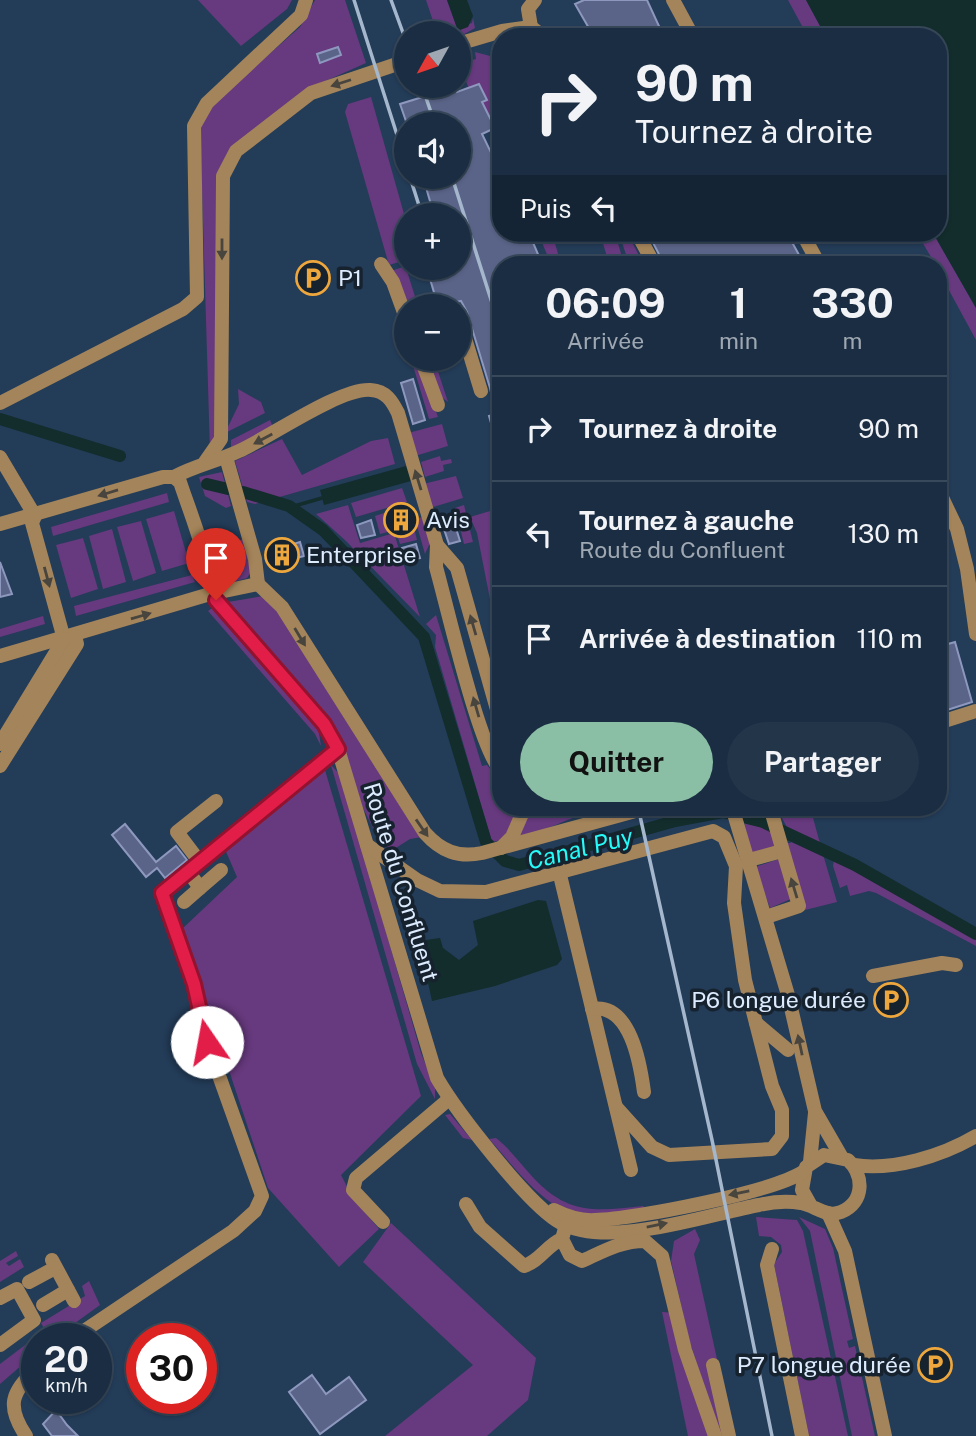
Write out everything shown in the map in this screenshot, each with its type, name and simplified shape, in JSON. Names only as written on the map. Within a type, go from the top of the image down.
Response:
[{"type":"street","points":[[0,403],[183,309],[197,297],[194,126],[206,103],[301,15],[306,0]]},
{"type":"street","points":[[524,28],[531,27],[528,9],[535,0]]},
{"type":"street","points":[[673,0],[688,28]]},
{"type":"street","points":[[471,40],[492,34]]},
{"type":"street","points":[[202,466],[221,439],[223,176],[228,163],[236,151],[311,93],[394,65]]},
{"type":"street","points":[[381,264],[397,294]]},
{"type":"street","points":[[471,358],[481,391]]},
{"type":"street","points":[[425,371],[438,405]]},
{"type":"street","points":[[0,524],[163,477],[174,477],[226,457],[343,396],[364,390],[382,392],[391,400],[398,413],[437,545],[436,567],[492,755]]},
{"type":"street","points":[[0,457],[35,516]]},
{"type":"street","points":[[226,457],[255,559],[258,584],[282,607],[425,833],[451,853],[470,855],[618,816]]},
{"type":"street","points":[[174,477],[180,482],[213,587],[213,597]]},
{"type":"street","points":[[947,507],[957,528],[967,569],[976,634]]},
{"type":"street","points":[[0,766],[77,644],[69,637],[32,523],[35,516]]},
{"type":"street","points":[[437,545],[457,568],[492,692]]},
{"type":"street","points":[[0,656],[258,584]]},
{"type":"street","name":"Route du Confluent","points":[[213,597],[324,724],[338,749],[430,1056],[449,1099],[529,1194]]},
{"type":"street","points":[[0,744],[69,637]]},
{"type":"street","points":[[32,648],[49,665]]},
{"type":"street","points":[[947,720],[976,711]]},
{"type":"street","points":[[96,1323],[233,1231],[255,1210],[262,1196],[207,1042],[194,984],[162,893],[338,749]]},
{"type":"street","points":[[200,888],[177,832],[216,801]]},
{"type":"street","points":[[500,849],[512,837],[521,816]]},
{"type":"street","points":[[734,816],[790,1002],[815,1111],[841,1156],[854,1166],[861,1184],[859,1194]]},
{"type":"street","points":[[766,917],[799,906],[773,816]]},
{"type":"street","points":[[367,845],[417,880],[440,891],[486,892],[713,831],[724,837],[736,866],[735,914],[756,1023],[772,1086],[782,1110],[782,1136],[772,1149],[669,1155],[652,1147],[616,1107]]},
{"type":"street","points":[[749,860],[781,844]]},
{"type":"street","points":[[184,902],[222,870]]},
{"type":"street","points":[[559,871],[631,1170]]},
{"type":"street","points":[[873,976],[942,963],[956,965]]},
{"type":"street","points":[[592,1009],[606,1007],[616,1013],[639,1056],[644,1091]]},
{"type":"street","points":[[756,1023],[788,1050]]},
{"type":"street","points":[[383,1222],[353,1190],[356,1178],[449,1099]]},
{"type":"street","points":[[811,1206],[802,1190],[815,1111]]},
{"type":"street","points":[[854,1166],[886,1167],[952,1148],[976,1136]]},
{"type":"street","points":[[529,1194],[558,1212],[596,1220],[642,1214],[772,1185],[807,1167],[824,1154],[841,1156]]},
{"type":"street","points":[[845,1251],[849,1207],[867,1181],[886,1167]]},
{"type":"street","points":[[529,1194],[564,1232],[570,1255],[582,1261],[616,1244],[633,1241],[645,1241],[662,1256],[685,1350],[715,1436]]},
{"type":"street","points":[[466,1204],[480,1227],[524,1266],[534,1263],[564,1232],[612,1233],[763,1204],[800,1203],[828,1213],[849,1207]]},
{"type":"street","points":[[828,1213],[845,1251],[885,1436]]},
{"type":"street","points":[[772,1249],[767,1265],[802,1436]]},
{"type":"street","points":[[29,1282],[54,1264],[71,1296],[43,1305]]},
{"type":"street","points":[[0,1298],[17,1289],[34,1320],[0,1345]]},
{"type":"street","points":[[713,1365],[729,1436]]},
{"type":"street","points":[[21,1384],[14,1398],[15,1419],[26,1436]]},
{"type":"shaded area","points":[[198,0],[292,0],[287,9],[241,46]]},
{"type":"shaded area","points":[[315,0],[345,0],[366,63],[303,91],[223,167],[216,440],[210,452],[200,123],[210,106],[300,27]]},
{"type":"shaded area","points":[[426,0],[447,0],[454,21],[433,21]]},
{"type":"shaded area","points":[[447,0],[467,0],[473,16],[471,21],[454,21]]},
{"type":"shaded area","points":[[788,0],[806,0],[821,28],[803,28]]},
{"type":"shaded area","points":[[806,0],[976,0],[976,308],[938,242],[947,242],[947,28],[821,28]]},
{"type":"shaded area","points":[[475,52],[492,57],[492,122],[482,102],[486,100],[471,90],[471,60],[476,59]]},
{"type":"shaded area","points":[[371,97],[394,178],[394,189],[397,189],[401,203],[394,203],[394,264],[389,265],[345,112],[348,104]]},
{"type":"shaded area","points":[[542,242],[555,242],[559,256],[548,256]]},
{"type":"shaded area","points":[[603,242],[618,242],[622,256],[607,256]]},
{"type":"shaded area","points":[[622,242],[632,242],[639,256],[626,256]]},
{"type":"shaded area","points":[[922,242],[938,242],[946,256],[930,256]]},
{"type":"shaded area","points":[[947,257],[976,308],[976,340],[947,287]]},
{"type":"shaded area","points":[[395,280],[410,280],[414,294],[401,294]]},
{"type":"shaded area","points":[[415,371],[421,371],[438,417],[429,419]]},
{"type":"shaded area","points":[[429,371],[438,371],[448,402],[440,396]]},
{"type":"shaded area","points":[[238,389],[261,402],[265,413],[225,433],[239,404]]},
{"type":"shaded area","points":[[270,420],[274,429],[231,451],[231,440]]},
{"type":"shaded area","points":[[442,424],[448,446],[415,456],[408,433]]},
{"type":"shaded area","points":[[388,438],[395,464],[255,504],[247,502],[235,461],[282,439],[302,475],[371,441]]},
{"type":"shaded area","points":[[440,456],[441,461],[451,459],[452,463],[443,465],[444,471],[425,477],[421,462]]},
{"type":"shaded area","points":[[406,466],[411,481],[324,505],[320,490]]},
{"type":"shaded area","points":[[222,472],[231,506],[226,508],[205,496],[199,477]]},
{"type":"shaded area","points":[[456,476],[463,498],[430,508],[423,484]]},
{"type":"shaded area","points":[[402,488],[407,502],[356,517],[351,503]]},
{"type":"shaded area","points":[[167,493],[169,502],[53,536],[51,527]]},
{"type":"shaded area","points":[[348,505],[360,543],[394,533],[420,617],[316,514]]},
{"type":"shaded area","points":[[464,505],[473,542],[464,544],[455,508]]},
{"type":"shaded area","points":[[492,510],[492,609],[477,533],[470,517]]},
{"type":"shaded area","points":[[174,511],[189,563],[162,571],[146,519]]},
{"type":"shaded area","points":[[387,512],[392,531],[380,534],[375,516]]},
{"type":"shaded area","points":[[423,517],[430,543],[425,554],[415,519]]},
{"type":"shaded area","points":[[141,521],[156,573],[133,581],[117,527]]},
{"type":"shaded area","points":[[414,528],[417,540],[400,544],[396,532]]},
{"type":"shaded area","points":[[112,529],[126,582],[103,589],[89,536]]},
{"type":"shaded area","points":[[83,538],[98,589],[71,598],[56,545]]},
{"type":"shaded area","points":[[243,539],[252,570],[247,578],[229,583],[223,562],[235,542]]},
{"type":"shaded area","points":[[192,575],[195,582],[76,616],[74,606]]},
{"type":"shaded area","points":[[263,596],[273,605],[422,837],[410,839],[391,851],[373,828],[363,808],[335,727],[228,602]]},
{"type":"shaded area","points":[[212,608],[318,727],[321,746],[315,734],[208,611]]},
{"type":"shaded area","points":[[436,615],[482,766],[487,765],[492,771],[492,816],[517,816],[502,840],[492,842],[435,647],[436,635],[426,624]]},
{"type":"shaded area","points":[[43,616],[45,624],[0,637],[0,629]]},
{"type":"shaded area","points":[[331,765],[341,776],[421,1053],[435,1088],[435,1099],[417,1064]]},
{"type":"shaded area","points":[[325,770],[421,1096],[341,1175],[354,1200],[379,1229],[339,1267],[268,1188],[182,929],[237,877],[224,847]]},
{"type":"shaded area","points":[[526,816],[577,816],[537,832],[515,838]]},
{"type":"shaded area","points":[[781,816],[812,816],[821,847],[789,831]]},
{"type":"shaded area","points":[[743,818],[770,829],[776,847],[752,855]]},
{"type":"shaded area","points":[[789,835],[822,851],[837,902],[805,910],[786,843],[791,843]]},
{"type":"shaded area","points":[[779,859],[791,899],[770,908],[755,867]]},
{"type":"shaded area","points":[[834,860],[976,939],[976,946],[876,893],[869,891],[850,896],[847,885],[840,888],[833,866]]},
{"type":"shaded area","points":[[538,900],[546,901],[562,959],[557,965],[495,986],[432,1001],[419,941],[440,938],[443,948],[459,960],[478,945],[473,921]]},
{"type":"shaded area","points":[[450,1114],[472,1140],[463,1138],[445,1115]]},
{"type":"shaded area","points":[[496,1138],[555,1197],[581,1207],[595,1209],[643,1206],[648,1210],[598,1217],[567,1211],[530,1185],[489,1139]]},
{"type":"shaded area","points":[[756,1217],[797,1220],[803,1231],[848,1436],[809,1436],[774,1264],[782,1252],[781,1245],[771,1237],[759,1236]]},
{"type":"shaded area","points":[[799,1217],[825,1229],[833,1248],[853,1339],[847,1341],[849,1348],[855,1346],[875,1436],[852,1436],[810,1231]]},
{"type":"shaded area","points":[[391,1223],[536,1358],[528,1400],[487,1436],[385,1436],[473,1365],[363,1262]]},
{"type":"shaded area","points":[[695,1229],[700,1240],[694,1254],[717,1359],[709,1364],[725,1436],[720,1436],[689,1339],[671,1261],[674,1241]]},
{"type":"shaded area","points":[[16,1251],[18,1256],[6,1263],[9,1266],[20,1259],[24,1267],[0,1282],[0,1261]]},
{"type":"shaded area","points":[[89,1281],[100,1305],[75,1323],[41,1323],[85,1296],[82,1286]]},
{"type":"shaded area","points":[[662,1312],[675,1313],[710,1436],[688,1436]]},
{"type":"shaded area","points":[[21,1348],[21,1366],[0,1384],[0,1364]]},
{"type":"building","points":[[584,0],[647,0],[660,28],[589,28],[575,4]]},
{"type":"building","points":[[338,47],[341,55],[320,63],[317,54]]},
{"type":"building","points":[[479,84],[487,100],[482,102],[492,122],[492,129],[482,134],[492,155],[492,242],[533,242],[539,256],[492,256],[492,397],[471,325],[471,294],[434,294],[430,280],[471,280],[471,203],[431,203],[426,189],[471,189],[471,112],[403,112],[400,104],[419,98],[471,98],[471,87]]},
{"type":"building","points":[[653,242],[792,242],[800,256],[660,256]]},
{"type":"building","points":[[413,379],[425,420],[413,424],[401,383]]},
{"type":"building","name":"Avis","points":[[406,511],[410,525],[396,529],[392,515]]},
{"type":"building","points":[[371,520],[375,535],[361,538],[357,525]]},
{"type":"building","points":[[454,522],[460,541],[449,544],[443,526]]},
{"type":"building","points":[[300,542],[304,556],[277,563],[273,550]]},
{"type":"building","points":[[416,544],[420,558],[406,562],[402,548]]},
{"type":"building","points":[[0,562],[12,594],[0,597]]},
{"type":"building","points":[[947,641],[948,644],[955,642],[972,702],[947,710]]},
{"type":"building","points":[[125,824],[156,862],[176,846],[187,860],[165,878],[157,868],[146,877],[112,835]]},
{"type":"building","points":[[312,1375],[326,1394],[349,1377],[366,1400],[320,1434],[289,1392]]},
{"type":"building","points":[[52,1414],[59,1414],[78,1436],[52,1436],[43,1424]]},
{"type":"waterway","name":"Canal Puy","points":[[0,419],[120,456]]},
{"type":"waterway","name":"Canal Puy","points":[[207,484],[228,489]]},
{"type":"waterway","name":"Canal Puy","points":[[243,492],[289,506],[323,530],[424,637],[486,842],[505,861],[519,865],[702,816]]},
{"type":"waterway","points":[[291,507],[322,498]]},
{"type":"waterway","name":"Canal Puy","points":[[739,816],[763,822],[855,865],[976,934]]},
{"type":"railway","points":[[354,0],[394,125]]},
{"type":"railway","points":[[391,0],[399,21]]},
{"type":"railway","points":[[426,98],[431,112]]},
{"type":"railway","points":[[414,189],[418,203]]},
{"type":"railway","points":[[456,189],[492,303]]},
{"type":"railway","points":[[640,816],[712,1140],[772,1436]]},
{"type":"place","name":"P1","points":[[313,278]]},
{"type":"place","name":"Avis","points":[[401,520]]},
{"type":"place","name":"Enterprise","points":[[282,555]]},
{"type":"place","name":"P6 longue durée","points":[[891,1000]]},
{"type":"place","name":"P7 longue durée","points":[[935,1365]]},
{"type":"route","points":[[207,1042],[194,984],[162,893],[338,749],[324,724],[288,680],[216,600]]}]
